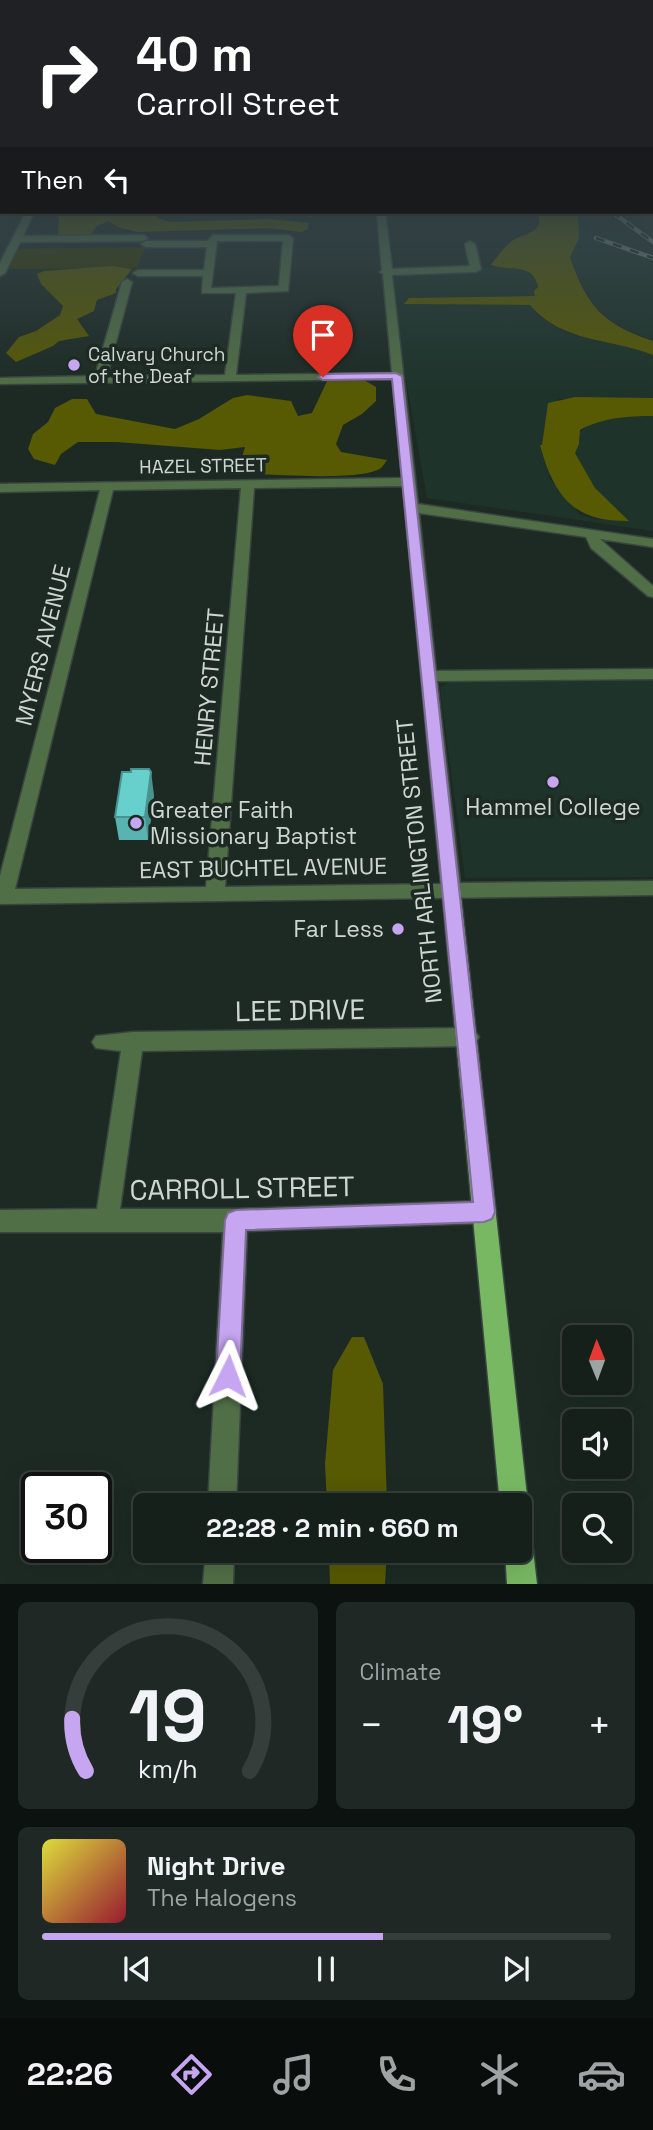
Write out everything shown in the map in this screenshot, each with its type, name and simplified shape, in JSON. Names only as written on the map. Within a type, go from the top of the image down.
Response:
[{"type":"main road","name":"NORTH ARLINGTON STREET","points":[[451,889],[513,1493]]},
{"type":"main road","points":[[520,1563],[522,1584]]},
{"type":"street","points":[[0,273],[13,247]]},
{"type":"street","points":[[211,247],[205,290],[241,292],[282,290],[285,287],[287,247]]},
{"type":"street","name":"NORTH ARLINGTON STREET","points":[[383,247],[451,889]]},
{"type":"street","points":[[385,272],[476,269],[471,247]]},
{"type":"street","points":[[138,273],[207,273]]},
{"type":"street","points":[[100,380],[127,282]]},
{"type":"street","points":[[230,378],[241,292]]},
{"type":"street","points":[[0,381],[396,376]]},
{"type":"street","name":"HAZEL STREET","points":[[0,488],[407,482]]},
{"type":"street","name":"HENRY STREET","points":[[215,894],[248,484]]},
{"type":"street","name":"MYERS AVENUE","points":[[2,897],[107,487]]},
{"type":"street","points":[[410,508],[442,510],[653,542]]},
{"type":"street","points":[[591,533],[596,545],[653,593]]},
{"type":"street","points":[[430,676],[653,674]]},
{"type":"street","name":"EAST BUCHTEL AVENUE","points":[[2,897],[653,888]]},
{"type":"street","name":"LEE DRIVE","points":[[103,1041],[468,1037]]},
{"type":"street","points":[[107,1220],[132,1041]]},
{"type":"street","name":"CARROLL STREET","points":[[0,1221],[236,1220],[484,1212]]},
{"type":"street","points":[[223,1493],[236,1220]]},
{"type":"street","points":[[218,1584],[219,1563]]},
{"type":"shaded area","points":[[145,247],[137,268],[9,269],[17,249]]},
{"type":"shaded area","points":[[505,247],[575,247],[570,257],[591,301],[609,320],[653,341],[653,355],[572,333],[543,317],[530,305],[404,304],[409,298],[535,296],[534,291],[538,287],[531,274],[520,269],[491,265]]},
{"type":"shaded area","points":[[575,247],[653,247],[653,341],[604,319],[589,301],[570,257]]},
{"type":"shaded area","points":[[112,266],[132,269],[116,289],[116,293],[97,300],[94,311],[77,319],[89,336],[59,341],[16,362],[6,353],[19,337],[36,331],[60,315],[63,306],[41,284],[37,274],[44,271]]},
{"type":"shaded area","points":[[493,267],[527,269],[533,273],[537,283],[535,296],[409,298],[412,304],[530,305],[539,316],[565,332],[599,342],[628,346],[653,355],[653,398],[558,399],[549,478],[580,514],[594,519],[628,521],[595,488],[575,453],[580,431],[592,423],[630,416],[653,416],[653,531],[427,498],[396,325],[394,278],[400,274]]},
{"type":"shaded area","points":[[328,379],[364,380],[376,387],[376,401],[362,414],[343,425],[336,444],[341,452],[387,460],[381,468],[354,475],[334,476],[237,473],[245,447],[220,450],[117,442],[78,442],[61,454],[55,465],[34,459],[28,449],[33,434],[48,422],[55,408],[72,399],[87,399],[96,414],[175,429],[199,419],[233,398],[247,395],[291,401],[298,416],[312,413]]},
{"type":"shaded area","points":[[575,397],[653,398],[653,416],[606,420],[580,430],[575,453],[595,488],[629,521],[593,517],[580,511],[569,503],[552,479],[540,445],[548,403]]},
{"type":"shaded area","name":"Hammel College","points":[[468,678],[653,678],[653,877],[465,878],[440,687]]},
{"type":"shaded area","points":[[352,1337],[364,1337],[383,1384],[387,1493],[326,1493],[325,1464],[333,1370]]},
{"type":"shaded area","points":[[329,1563],[386,1563],[385,1584],[330,1584]]},
{"type":"building","points":[[131,769],[149,769],[151,772],[145,817],[115,817],[122,772],[131,772]]},
{"type":"railway","points":[[621,247],[653,258]]},
{"type":"place","name":"Calvary Church of the Deaf","points":[[74,365]]},
{"type":"place","name":"Hammel College","points":[[553,782]]},
{"type":"place","name":"Greater Faith Missionary Baptist","points":[[136,823]]},
{"type":"place","name":"Far Less","points":[[398,929]]},
{"type":"route","points":[[228,1376],[236,1220],[484,1212],[468,1037],[396,376],[323,377]]}]
